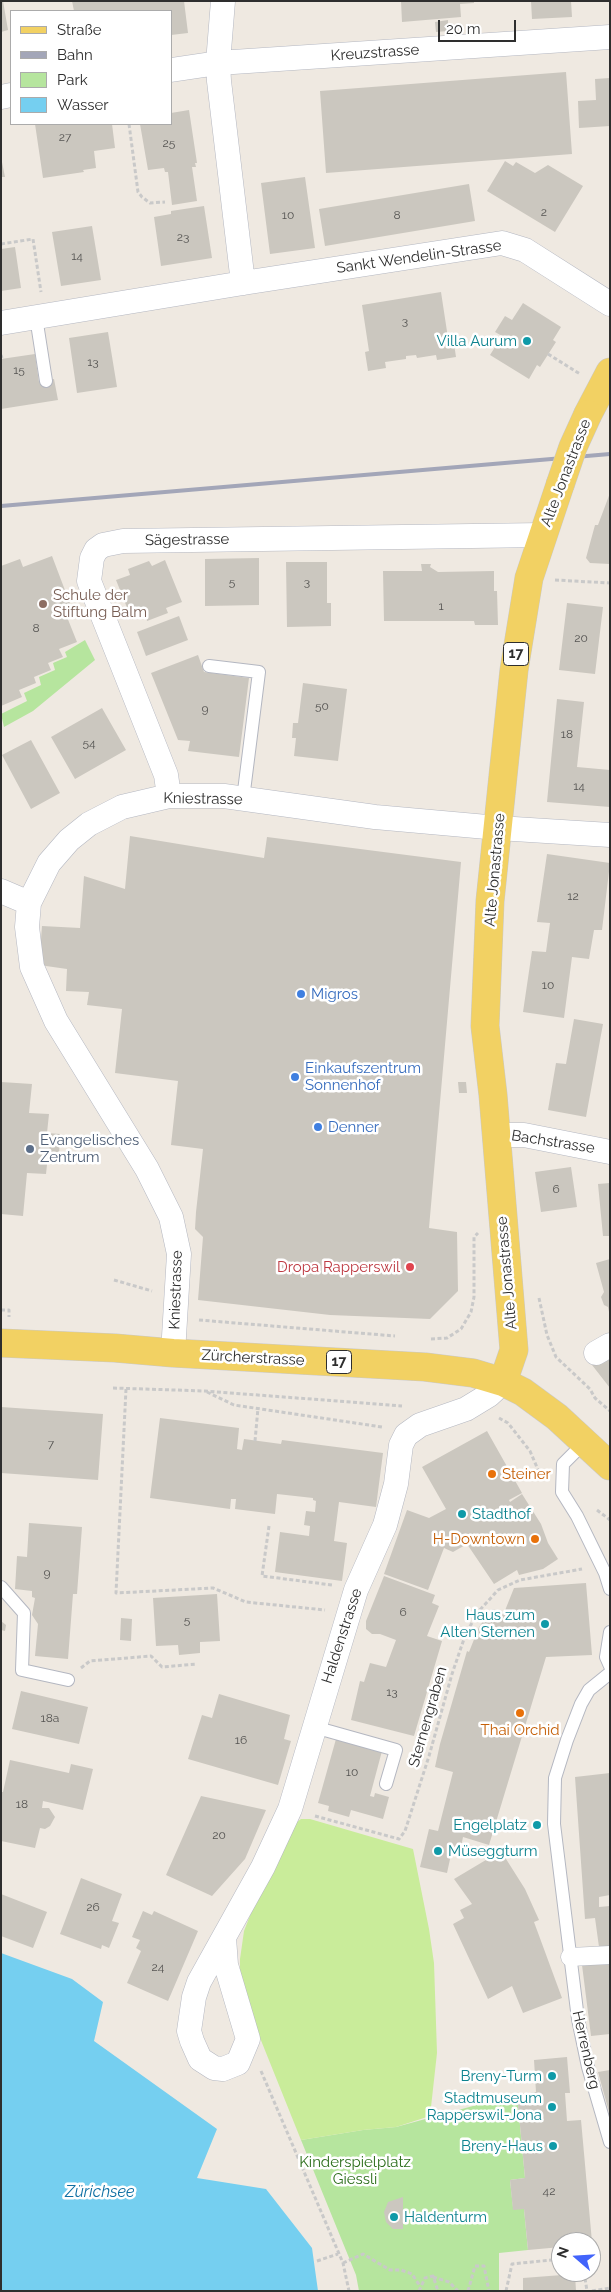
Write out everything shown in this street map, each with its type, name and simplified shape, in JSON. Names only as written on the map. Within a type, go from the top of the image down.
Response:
[{"type":"main road","name":"Alte Jonastrasse","points":[[503,1382],[514,1350],[485,1026],[490,901],[514,670],[529,578],[573,447],[588,414],[599,375]]},
{"type":"main road","name":"Zürcherstrasse","points":[[1,1343],[425,1367],[473,1373],[503,1382],[538,1403],[585,1442],[610,1466]]},
{"type":"street","points":[[223,1],[218,63],[243,282]]},
{"type":"street","name":"Kreuzstrasse","points":[[172,70],[218,63],[610,37]]},
{"type":"street","name":"Sankt Wendelin-Strasse","points":[[1,323],[243,282],[502,243],[525,250],[610,304]]},
{"type":"street","name":"Sägestrasse","points":[[169,796],[166,775],[89,580],[89,566],[92,558],[96,550],[103,545],[123,541],[542,535]]},
{"type":"street","name":"Kniestrasse","points":[[173,1353],[179,1254],[171,1217],[152,1176],[56,1021],[32,967],[26,926],[29,903],[50,863],[69,840],[89,824],[122,807],[169,796],[224,796],[375,817],[498,828],[610,834]]},
{"type":"street","points":[[1,891],[29,903]]},
{"type":"street","name":"Bachstrasse","points":[[496,1135],[524,1135],[610,1152]]},
{"type":"street","points":[[410,1431],[420,1424],[466,1409],[490,1395],[503,1382]]},
{"type":"street","name":"Haldenstrasse","points":[[248,2039],[238,2063],[223,2069],[214,2068],[200,2059],[189,2031],[190,2013],[199,1982],[263,1867],[290,1809],[348,1612],[385,1524],[396,1484],[400,1445],[410,1431]]},
{"type":"street","points":[[224,1938],[226,1965],[248,2039]]},
{"type":"street","points":[[570,1957],[610,1955]]},
{"type":"lane","points":[[40,316],[46,381]]},
{"type":"lane","points":[[209,666],[260,672],[243,799]]},
{"type":"lane","points":[[585,1442],[563,1464],[562,1492],[605,1573],[610,1589]]},
{"type":"lane","points":[[1,1587],[24,1612],[22,1670],[68,1680]]},
{"type":"lane","points":[[610,1632],[606,1656],[610,1666]]},
{"type":"lane","points":[[570,1957],[554,1824],[555,1778],[581,1704],[589,1690],[610,1673]]},
{"type":"lane","points":[[314,1727],[396,1750],[386,1784]]},
{"type":"lane","name":"Herrenberg","points":[[570,1957],[578,2019],[588,2067],[610,2142]]},
{"type":"path","points":[[129,125],[138,192],[150,203],[166,202]]},
{"type":"path","points":[[1,244],[32,239],[40,316]]},
{"type":"path","points":[[548,354],[599,375]]},
{"type":"path","points":[[529,578],[610,583]]},
{"type":"path","points":[[60,1144],[79,1142]]},
{"type":"path","points":[[427,1339],[447,1338],[461,1330],[471,1312],[474,1297],[474,1237]]},
{"type":"path","points":[[114,1280],[148,1288],[156,1293]]},
{"type":"path","points":[[542,1311],[547,1335],[556,1358],[575,1374],[590,1389],[595,1398],[610,1411]]},
{"type":"path","points":[[196,1319],[400,1336]]},
{"type":"path","points":[[113,1388],[204,1391],[412,1407]]},
{"type":"path","points":[[126,1390],[116,1593],[214,1588],[246,1602],[348,1612]]},
{"type":"path","points":[[204,1391],[234,1405],[410,1431]]},
{"type":"path","points":[[255,1441],[258,1408]]},
{"type":"path","points":[[466,1409],[497,1416],[508,1423],[530,1451]]},
{"type":"path","points":[[592,1506],[610,1520]]},
{"type":"path","points":[[269,1526],[262,1576],[357,1588]]},
{"type":"path","name":"Sternengraben","points":[[290,1809],[399,1839],[405,1831],[466,1633],[479,1611],[498,1590],[520,1580],[590,1568]]},
{"type":"path","points":[[68,1680],[90,1660],[151,1656],[162,1667],[198,1664]]},
{"type":"path","points":[[248,2039],[338,2254],[349,2291]]},
{"type":"path","points":[[317,2261],[338,2254]]},
{"type":"path","points":[[342,2264],[363,2254],[390,2270],[401,2270],[412,2274],[420,2286]]},
{"type":"path","points":[[506,2291],[512,2264],[551,2259]]},
{"type":"path","points":[[468,2291],[474,2266],[484,2266],[489,2291]]},
{"type":"path","points":[[433,2276],[438,2291]]},
{"type":"path","points":[[418,2291],[425,2278],[433,2276],[448,2282],[458,2291]]},
{"type":"path","points":[[592,2291],[610,2288]]},
{"type":"green space","points":[[85,640],[95,660],[33,711],[4,727],[1,714],[27,701],[24,693],[41,685],[39,677],[55,670],[53,663],[67,657],[65,652]]},
{"type":"green space","points":[[301,1819],[310,1819],[413,1849],[434,1963],[437,2053],[430,2116],[396,2127],[363,2130],[301,2140],[246,2003],[240,1977],[240,1959],[244,1931],[251,1913],[282,1848],[297,1822]]},
{"type":"green space","name":"Kinderspielplatz Giessli","points":[[517,2094],[525,2178],[510,2180],[513,2207],[524,2209],[528,2250],[499,2253],[499,2291],[359,2291],[356,2275],[301,2140],[363,2130],[396,2127]]},
{"type":"water","name":"Zürichsee","points":[[1,1953],[72,1979],[103,2002],[94,2041],[217,2129],[197,2178],[266,2189],[312,2248],[318,2291],[1,2291]]},
{"type":"building","points":[[1,1],[3,1],[8,30],[1,32]]},
{"type":"building","points":[[72,1],[184,1],[188,33],[172,35],[172,10],[74,10]]},
{"type":"building","points":[[401,1],[474,1],[474,3],[460,4],[461,17],[402,22]]},
{"type":"building","points":[[531,1],[571,1],[572,17],[532,19]]},
{"type":"building","points":[[448,20],[448,31],[436,32],[435,22]]},
{"type":"building","points":[[566,72],[572,154],[326,173],[320,91]]},
{"type":"building","points":[[610,78],[610,126],[579,128],[578,101],[596,100],[595,79]]},
{"type":"building","points":[[189,110],[197,163],[195,163],[196,167],[192,167],[197,201],[172,205],[168,172],[165,172],[164,168],[148,170],[140,125],[172,125],[172,113]]},
{"type":"building","points":[[35,125],[112,125],[115,148],[94,151],[96,168],[83,170],[84,172],[43,178]]},
{"type":"building","points":[[1,157],[5,177],[1,177]]},
{"type":"building","points":[[505,161],[513,166],[516,162],[535,173],[548,165],[583,186],[555,232],[487,191]]},
{"type":"building","points":[[305,177],[315,248],[270,254],[261,183]]},
{"type":"building","points":[[469,184],[475,221],[325,246],[319,209]]},
{"type":"building","points":[[204,206],[212,258],[161,266],[154,217],[171,214],[171,211]]},
{"type":"building","points":[[92,226],[101,280],[61,286],[52,232]]},
{"type":"building","points":[[15,247],[21,288],[1,291],[1,249]]},
{"type":"building","points":[[441,292],[448,338],[453,337],[456,357],[437,360],[436,355],[417,358],[416,355],[406,356],[406,359],[385,362],[386,368],[368,371],[365,352],[369,351],[362,305]]},
{"type":"building","name":"Villa Aurum","points":[[523,303],[561,327],[553,340],[556,342],[540,367],[537,365],[529,379],[490,355],[502,336],[495,332],[505,316],[512,320]]},
{"type":"building","points":[[108,332],[117,387],[77,393],[69,338]]},
{"type":"building","points":[[35,354],[39,382],[54,379],[58,400],[1,409],[1,359]]},
{"type":"building","points":[[610,493],[610,564],[590,563],[586,558],[595,525],[598,525]]},
{"type":"building","points":[[52,556],[74,614],[67,617],[77,642],[59,649],[63,657],[48,663],[51,670],[34,677],[36,683],[19,690],[22,697],[1,706],[1,566],[20,559],[23,567]]},
{"type":"building","points":[[259,558],[259,605],[205,606],[205,559]]},
{"type":"building","points":[[165,560],[182,602],[166,608],[168,613],[147,621],[146,615],[132,620],[116,580],[130,575],[128,569],[149,561],[152,566]]},
{"type":"building","points":[[286,562],[327,562],[327,603],[331,603],[331,626],[287,627]]},
{"type":"building","points":[[421,564],[431,564],[430,567],[438,572],[494,571],[494,591],[497,591],[498,625],[475,625],[474,621],[384,621],[383,571],[422,571]]},
{"type":"building","points":[[567,603],[603,607],[595,674],[559,670]]},
{"type":"building","points":[[179,616],[188,640],[146,656],[137,632]]},
{"type":"building","points":[[198,655],[204,672],[249,678],[239,757],[188,751],[190,741],[178,740],[151,673]]},
{"type":"building","points":[[303,683],[347,689],[338,761],[294,756],[296,738],[292,738],[293,723],[298,723]]},
{"type":"building","points":[[557,699],[584,702],[577,767],[610,770],[610,807],[547,802]]},
{"type":"building","points":[[102,708],[126,750],[75,779],[51,737]]},
{"type":"building","points":[[31,740],[60,793],[31,809],[2,755]]},
{"type":"building","name":"Einkaufszentrum Sonnenhof","points":[[130,836],[264,858],[267,837],[461,862],[429,1228],[457,1232],[458,1291],[430,1319],[330,1315],[198,1300],[203,1237],[195,1229],[203,1149],[171,1145],[178,1081],[115,1073],[122,1009],[87,1005],[89,992],[66,991],[67,969],[39,965],[42,926],[80,928],[84,876],[125,889]]},
{"type":"building","points":[[547,854],[610,863],[602,930],[594,930],[589,959],[572,957],[564,1018],[523,1012],[532,951],[546,952],[550,923],[537,922]]},
{"type":"building","points":[[574,1019],[603,1024],[586,1117],[548,1110],[556,1063],[566,1064]]},
{"type":"building","name":"Evangelisches Zentrum","points":[[1,1082],[32,1084],[29,1113],[49,1114],[47,1133],[60,1134],[59,1156],[48,1155],[46,1174],[27,1173],[23,1216],[1,1214]]},
{"type":"building","points":[[458,1082],[466,1082],[467,1093],[459,1093]]},
{"type":"building","points":[[571,1167],[577,1207],[541,1212],[535,1172]]},
{"type":"building","points":[[610,1183],[610,1236],[603,1236],[598,1184]]},
{"type":"building","points":[[610,1259],[609,1312],[601,1297],[604,1292],[596,1263]]},
{"type":"building","points":[[610,1355],[610,1388],[592,1365]]},
{"type":"building","points":[[1,1407],[103,1414],[98,1480],[1,1473]]},
{"type":"building","points":[[160,1418],[239,1428],[237,1449],[242,1450],[244,1439],[281,1444],[282,1440],[383,1453],[376,1507],[339,1502],[334,1541],[347,1543],[342,1581],[275,1572],[280,1532],[309,1536],[310,1526],[304,1525],[306,1511],[315,1512],[316,1501],[313,1498],[277,1494],[275,1514],[235,1509],[236,1499],[231,1499],[230,1509],[150,1498]]},
{"type":"building","name":"Stadthof","points":[[487,1431],[522,1493],[509,1500],[510,1502],[522,1494],[541,1524],[548,1543],[558,1559],[543,1569],[519,1575],[517,1570],[494,1584],[467,1544],[453,1552],[444,1548],[428,1590],[384,1574],[407,1510],[429,1518],[446,1509],[422,1467]]},
{"type":"building","points":[[29,1523],[82,1527],[77,1594],[73,1594],[68,1659],[35,1656],[38,1624],[32,1615],[35,1598],[32,1597],[32,1591],[15,1589],[17,1556],[27,1557]]},
{"type":"building","points":[[384,1576],[435,1595],[432,1603],[439,1606],[427,1636],[442,1641],[414,1736],[351,1720],[360,1681],[364,1682],[370,1663],[386,1667],[396,1640],[380,1634],[372,1634],[366,1629],[366,1621]]},
{"type":"building","points":[[586,1583],[592,1655],[546,1657],[489,1845],[463,1837],[460,1852],[452,1850],[447,1873],[420,1867],[429,1829],[438,1831],[453,1772],[435,1767],[440,1744],[467,1651],[469,1652],[479,1627],[492,1609],[504,1613],[514,1588]]},
{"type":"building","points":[[217,1594],[220,1641],[200,1642],[200,1653],[179,1655],[178,1645],[156,1646],[153,1598]]},
{"type":"building","points":[[121,1618],[132,1619],[131,1641],[120,1640]]},
{"type":"building","points":[[1,1621],[6,1625],[5,1631],[1,1630]]},
{"type":"building","points":[[21,1691],[88,1707],[79,1744],[12,1729]]},
{"type":"building","points":[[219,1694],[290,1715],[284,1739],[291,1741],[278,1785],[188,1759],[202,1715],[212,1718]]},
{"type":"building","points":[[336,1739],[382,1751],[370,1796],[374,1797],[375,1793],[389,1797],[383,1819],[351,1810],[349,1817],[328,1811],[329,1806],[318,1803]]},
{"type":"building","points":[[10,1760],[69,1773],[71,1764],[93,1769],[83,1810],[43,1801],[42,1808],[49,1808],[55,1817],[50,1826],[45,1829],[40,1828],[35,1848],[1,1841],[1,1792],[3,1792]]},
{"type":"building","points":[[610,1773],[610,1895],[599,1897],[599,1907],[610,1906],[610,1947],[599,1947],[595,1918],[585,1919],[575,1777]]},
{"type":"building","points":[[201,1796],[266,1810],[245,1859],[212,1896],[166,1875]]},
{"type":"building","points":[[501,1851],[525,1889],[539,1920],[534,1922],[562,1998],[523,2013],[512,1986],[488,1999],[453,1924],[464,1918],[460,1910],[472,1904],[454,1879]]},
{"type":"building","points":[[81,1878],[122,1894],[112,1921],[119,1923],[109,1948],[102,1945],[101,1949],[60,1934]]},
{"type":"building","points":[[1,1894],[47,1912],[33,1948],[1,1936]]},
{"type":"building","points":[[143,1911],[152,1915],[154,1911],[198,1931],[168,2001],[127,1983],[141,1951],[136,1948],[140,1940],[132,1937]]},
{"type":"building","points":[[610,1962],[610,2034],[591,2036],[582,1965]]},
{"type":"building","points":[[567,2057],[570,2093],[565,2093],[567,2121],[581,2120],[591,2232],[551,2232],[551,2248],[528,2250],[524,2209],[513,2210],[510,2180],[525,2178],[517,2094],[536,2092],[534,2060]]},
{"type":"building","points":[[610,2070],[610,2111],[609,2112],[598,2072]]},
{"type":"building","name":"Haldenturm","points":[[403,2197],[403,2229],[393,2229],[386,2222],[384,2212],[388,2202]]},
{"type":"building","points":[[551,2276],[551,2282],[575,2282],[576,2291],[523,2291],[523,2278]]},
{"type":"railway","points":[[1,506],[610,454]]},
{"type":"place","name":"Villa Aurum","points":[[527,341]]},
{"type":"place","name":"Schule der Stiftung Balm","points":[[43,604]]},
{"type":"place","name":"Migros","points":[[301,994]]},
{"type":"place","name":"Einkaufszentrum Sonnenhof","points":[[295,1077]]},
{"type":"place","name":"Denner","points":[[318,1127]]},
{"type":"place","name":"Evangelisches Zentrum","points":[[30,1149]]},
{"type":"place","name":"Dropa Rapperswil","points":[[410,1267]]},
{"type":"place","name":"Steiner","points":[[492,1474]]},
{"type":"place","name":"Stadthof","points":[[462,1514]]},
{"type":"place","name":"H-Downtown","points":[[535,1539]]},
{"type":"place","name":"Haus zum Alten Sternen","points":[[545,1624]]},
{"type":"place","name":"Thai Orchid","points":[[520,1713]]},
{"type":"place","name":"Engelplatz","points":[[537,1825]]},
{"type":"place","name":"Müseggturm","points":[[438,1851]]},
{"type":"place","name":"Breny-Turm","points":[[552,2076]]},
{"type":"place","name":"Stadtmuseum Rapperswil-Jona","points":[[552,2107]]},
{"type":"place","name":"Breny-Haus","points":[[553,2146]]},
{"type":"place","name":"Haldenturm","points":[[394,2217]]}]
